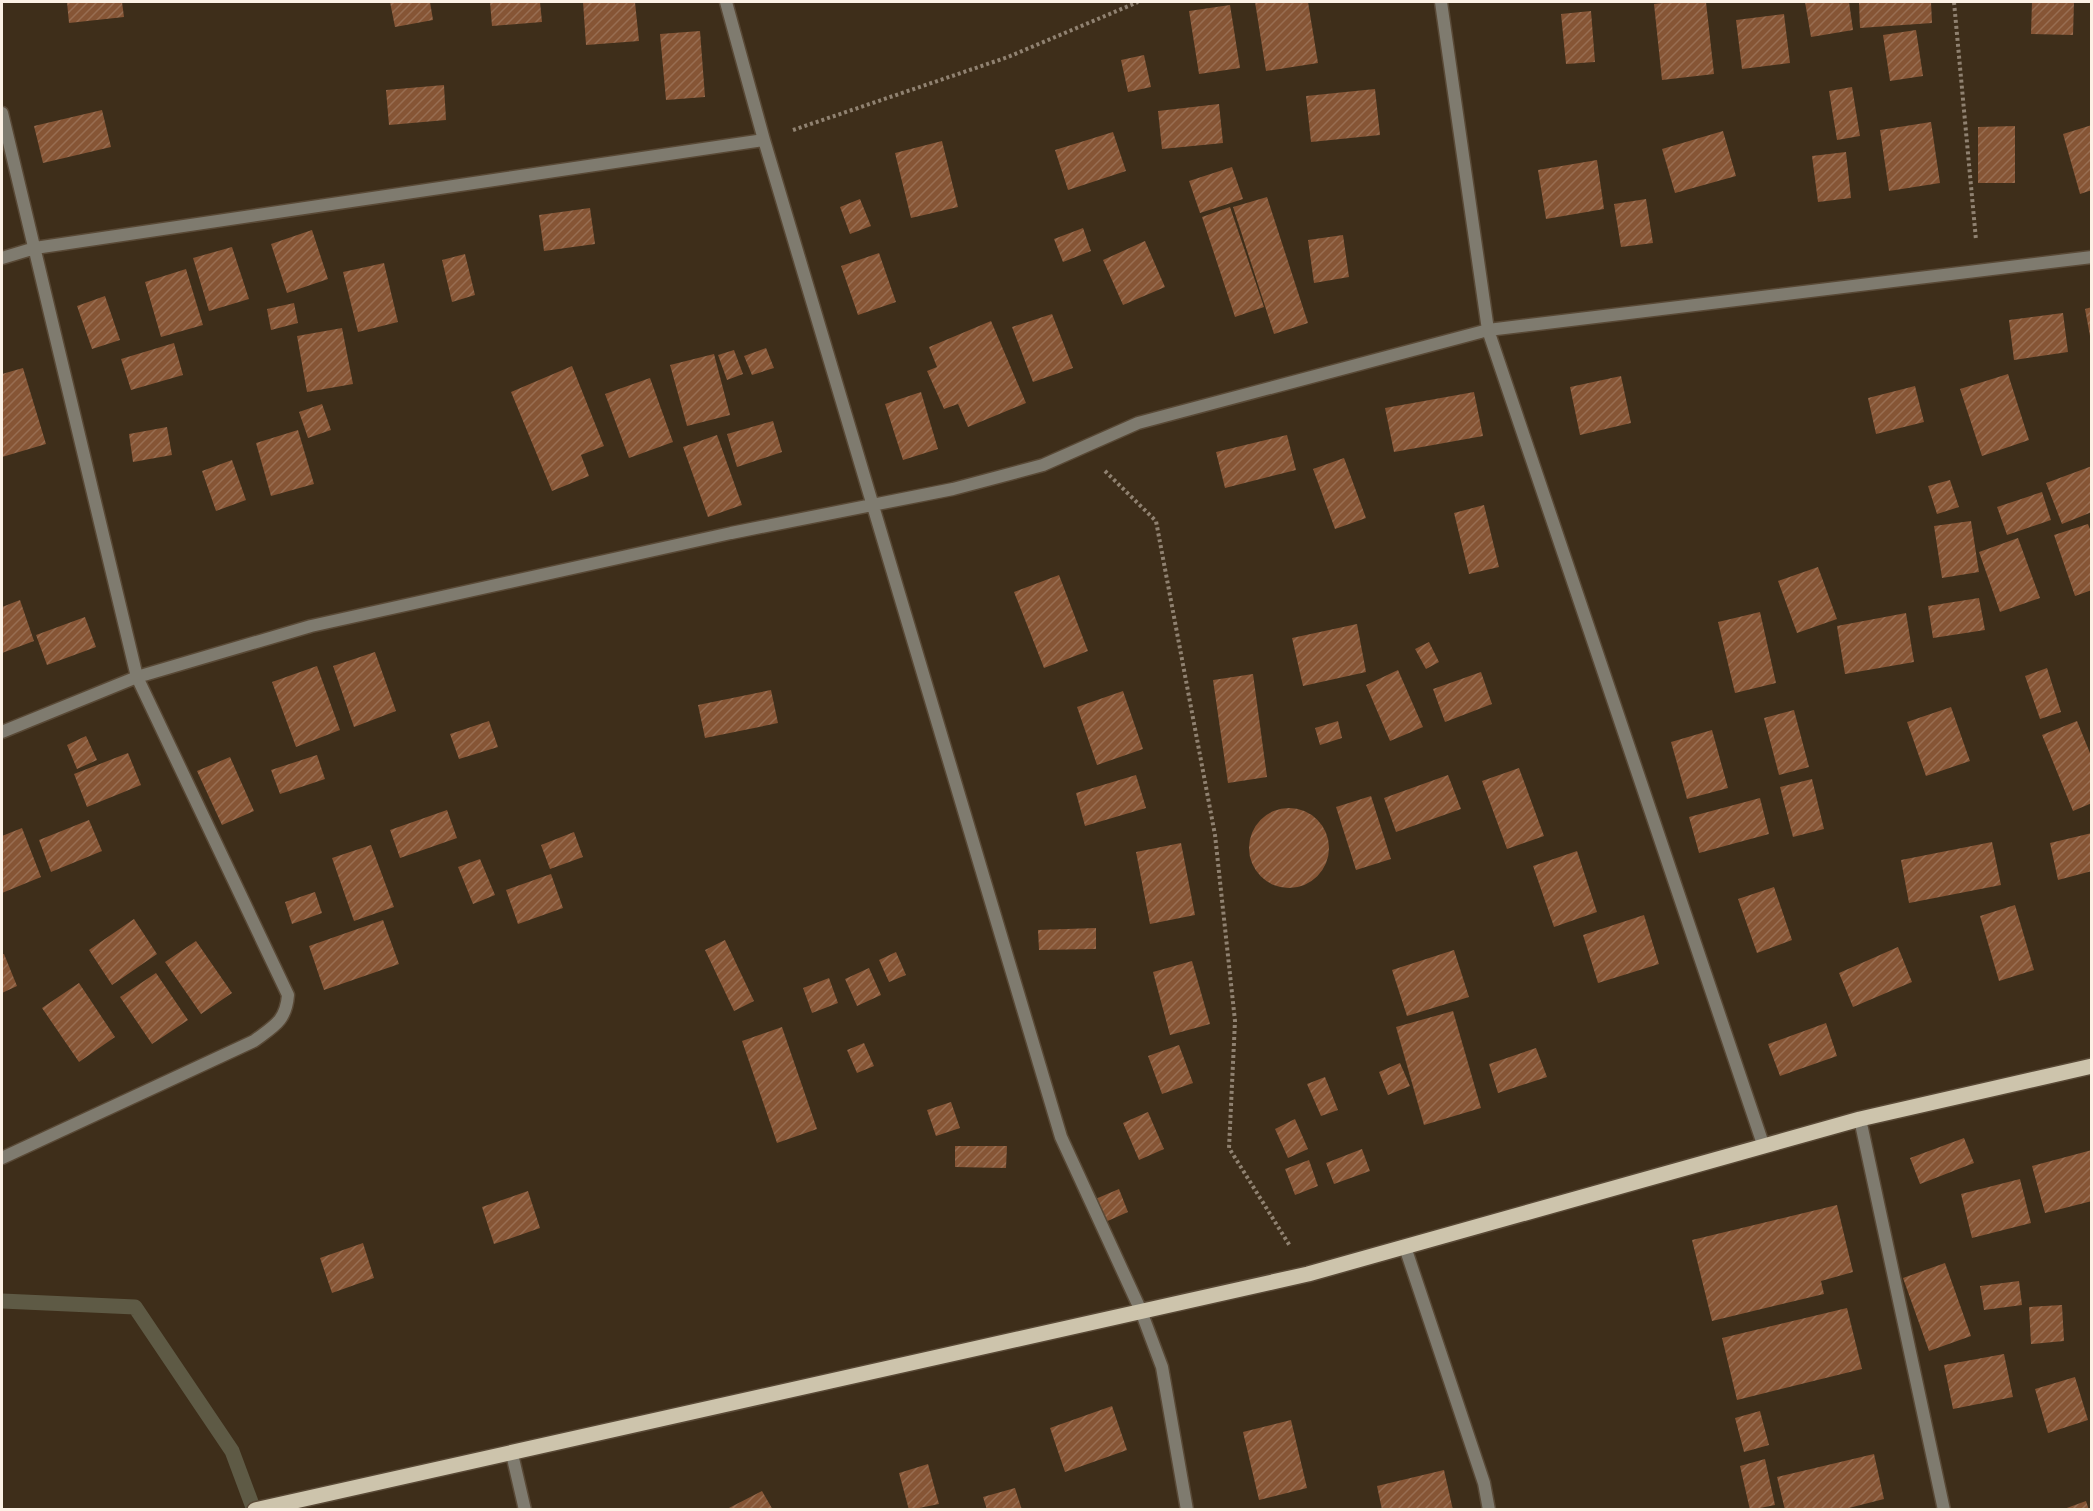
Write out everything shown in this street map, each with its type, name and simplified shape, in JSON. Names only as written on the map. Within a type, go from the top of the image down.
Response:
[{"type":"main road","points":[[255,1509],[512,1454],[1308,1274],[1860,1119],[2091,1066]]},
{"type":"street","points":[[726,2],[764,140],[1061,1137],[1141,1311],[1162,1367],[1187,1509]]},
{"type":"street","points":[[1441,2],[1488,330],[1764,1147]]},
{"type":"street","points":[[2,113],[137,677],[288,995],[287,1011],[279,1022],[254,1041],[2,1158]]},
{"type":"street","points":[[2,258],[35,248],[764,140]]},
{"type":"street","points":[[2,732],[137,677],[311,626],[730,533],[953,489],[1032,468],[1138,423],[1488,330],[2091,256]]},
{"type":"street","points":[[1860,1119],[1944,1509]]},
{"type":"street","points":[[1405,1247],[1484,1482],[1489,1509]]},
{"type":"street","points":[[512,1454],[525,1509]]},
{"type":"path","points":[[764,140],[1008,57],[1138,2]]},
{"type":"path","points":[[1954,2],[1979,271]]},
{"type":"path","points":[[1080,448],[1156,521],[1215,835],[1234,1021],[1229,1148],[1308,1274]]},
{"type":"building","points":[[67,2],[122,2],[124,17],[69,23]]},
{"type":"building","points":[[390,2],[430,2],[433,20],[395,27]]},
{"type":"building","points":[[490,2],[540,2],[542,22],[492,26]]},
{"type":"building","points":[[583,2],[635,2],[639,41],[586,45]]},
{"type":"building","points":[[1255,2],[1308,2],[1318,63],[1266,71]]},
{"type":"building","points":[[1706,2],[1714,74],[1662,80],[1654,4]]},
{"type":"building","points":[[1805,2],[1849,2],[1853,30],[1811,37]]},
{"type":"building","points":[[1859,2],[1931,2],[1932,23],[1860,28]]},
{"type":"building","points":[[2032,2],[2074,2],[2073,35],[2031,34]]},
{"type":"building","points":[[1230,5],[1240,68],[1199,74],[1189,11]]},
{"type":"building","points":[[1591,11],[1595,62],[1566,64],[1561,14]]},
{"type":"building","points":[[1784,14],[1790,63],[1742,69],[1736,20]]},
{"type":"building","points":[[1916,30],[1923,76],[1890,81],[1883,35]]},
{"type":"building","points":[[700,31],[705,97],[666,100],[660,34]]},
{"type":"building","points":[[1144,55],[1151,87],[1128,92],[1121,60]]},
{"type":"building","points":[[444,85],[446,120],[389,125],[386,90]]},
{"type":"building","points":[[1852,87],[1860,136],[1837,140],[1829,91]]},
{"type":"building","points":[[1375,89],[1380,135],[1311,142],[1306,96]]},
{"type":"building","points":[[1219,104],[1223,143],[1162,149],[1158,111]]},
{"type":"building","points":[[102,110],[111,147],[43,163],[34,126]]},
{"type":"building","points":[[1931,122],[1940,183],[1889,191],[1880,130]]},
{"type":"building","points":[[2092,125],[2092,190],[2080,194],[2063,134]]},
{"type":"building","points":[[2015,126],[2015,183],[1978,183],[1978,127]]},
{"type":"building","points":[[1723,131],[1736,176],[1675,193],[1662,149]]},
{"type":"building","points":[[1113,132],[1126,171],[1068,190],[1055,150]]},
{"type":"building","points":[[942,141],[958,207],[911,218],[895,153]]},
{"type":"building","points":[[1846,152],[1851,198],[1818,202],[1812,156]]},
{"type":"building","points":[[1597,160],[1604,209],[1546,219],[1538,170]]},
{"type":"building","points":[[1232,167],[1243,199],[1200,213],[1189,181]]},
{"type":"building","points":[[1267,197],[1308,323],[1274,334],[1233,207]]},
{"type":"building","points":[[860,199],[871,226],[850,234],[840,207]]},
{"type":"building","points":[[1646,199],[1653,243],[1621,247],[1614,204]]},
{"type":"building","points":[[1230,207],[1264,307],[1235,317],[1202,217]]},
{"type":"building","points":[[590,208],[595,244],[544,251],[539,215]]},
{"type":"building","points":[[1083,228],[1091,251],[1063,262],[1054,239]]},
{"type":"building","points":[[312,230],[328,279],[287,293],[271,244]]},
{"type":"building","points":[[1343,235],[1349,277],[1314,283],[1308,240]]},
{"type":"building","points":[[1145,241],[1165,287],[1123,305],[1103,260]]},
{"type":"building","points":[[232,247],[249,299],[209,311],[193,258]]},
{"type":"building","points":[[879,253],[896,302],[858,315],[841,266]]},
{"type":"building","points":[[465,254],[475,295],[452,302],[442,260]]},
{"type":"building","points":[[384,263],[398,322],[358,332],[343,272]]},
{"type":"building","points":[[186,269],[203,325],[161,337],[145,282]]},
{"type":"building","points":[[105,296],[120,340],[92,349],[77,306]]},
{"type":"building","points":[[294,303],[298,323],[271,330],[267,309]]},
{"type":"building","points":[[2092,307],[2092,336],[2090,336],[2085,309]]},
{"type":"building","points":[[2063,313],[2068,352],[2014,360],[2009,320]]},
{"type":"building","points":[[1052,314],[1073,368],[1033,382],[1012,327]]},
{"type":"building","points":[[991,321],[1026,403],[968,427],[958,404],[944,409],[927,371],[937,367],[929,347]]},
{"type":"building","points":[[342,328],[353,384],[307,392],[297,336]]},
{"type":"building","points":[[174,343],[183,375],[131,390],[121,359]]},
{"type":"building","points":[[766,348],[774,368],[752,375],[744,356]]},
{"type":"building","points":[[734,350],[743,374],[727,380],[718,355]]},
{"type":"building","points":[[714,354],[730,415],[687,426],[670,365]]},
{"type":"building","points":[[572,366],[604,446],[581,455],[589,476],[552,491],[511,392]]},
{"type":"building","points":[[23,368],[46,444],[2,457],[2,374]]},
{"type":"building","points":[[2008,374],[2029,440],[1982,456],[1960,389]]},
{"type":"building","points":[[1621,376],[1631,423],[1580,435],[1570,387]]},
{"type":"building","points":[[650,378],[673,442],[629,458],[605,394]]},
{"type":"building","points":[[1915,386],[1924,422],[1876,434],[1868,398]]},
{"type":"building","points":[[921,392],[938,449],[903,460],[885,404]]},
{"type":"building","points":[[1474,392],[1483,436],[1394,452],[1385,408]]},
{"type":"building","points":[[322,404],[331,430],[308,438],[299,412]]},
{"type":"building","points":[[773,421],[782,452],[737,467],[727,434]]},
{"type":"building","points":[[167,427],[172,455],[133,462],[129,434]]},
{"type":"building","points":[[298,430],[314,484],[271,496],[256,443]]},
{"type":"building","points":[[717,435],[742,505],[708,517],[683,447]]},
{"type":"building","points":[[1287,435],[1296,470],[1225,488],[1216,452]]},
{"type":"building","points":[[1344,458],[1366,518],[1335,529],[1313,469]]},
{"type":"building","points":[[232,460],[246,500],[216,511],[202,471]]},
{"type":"building","points":[[2092,466],[2092,512],[2062,524],[2046,483]]},
{"type":"building","points":[[1950,480],[1959,507],[1937,514],[1928,486]]},
{"type":"building","points":[[2042,492],[2051,520],[2007,535],[1997,507]]},
{"type":"building","points":[[1484,505],[1499,567],[1469,574],[1454,513]]},
{"type":"building","points":[[1971,521],[1979,572],[1942,578],[1934,526]]},
{"type":"building","points":[[2088,524],[2092,534],[2092,590],[2075,596],[2054,535]]},
{"type":"building","points":[[2018,538],[2040,598],[2000,612],[1979,552]]},
{"type":"building","points":[[1818,567],[1837,619],[1797,633],[1778,581]]},
{"type":"building","points":[[1059,575],[1088,651],[1044,668],[1014,592]]},
{"type":"building","points":[[1979,598],[1985,630],[1933,638],[1928,606]]},
{"type":"building","points":[[20,600],[34,641],[2,653],[2,607]]},
{"type":"building","points":[[1760,612],[1776,683],[1735,693],[1718,622]]},
{"type":"building","points":[[1906,613],[1914,662],[1845,674],[1837,626]]},
{"type":"building","points":[[85,617],[96,647],[47,665],[36,635]]},
{"type":"building","points":[[1357,624],[1366,672],[1303,686],[1292,638]]},
{"type":"building","points":[[1429,642],[1439,662],[1426,669],[1415,649]]},
{"type":"building","points":[[375,652],[396,711],[354,727],[333,666]]},
{"type":"building","points":[[317,666],[340,730],[296,747],[272,682]]},
{"type":"building","points":[[2047,668],[2061,712],[2040,719],[2025,676]]},
{"type":"building","points":[[1398,670],[1423,727],[1390,741],[1366,685]]},
{"type":"building","points":[[1481,672],[1492,704],[1445,722],[1433,689]]},
{"type":"building","points":[[1253,674],[1267,777],[1228,783],[1213,680]]},
{"type":"building","points":[[771,690],[778,723],[705,738],[698,705]]},
{"type":"building","points":[[1123,691],[1143,749],[1097,765],[1077,707]]},
{"type":"building","points":[[1951,707],[1970,761],[1926,776],[1907,722]]},
{"type":"building","points":[[1794,710],[1809,767],[1779,775],[1764,718]]},
{"type":"building","points":[[489,721],[498,747],[459,759],[450,734]]},
{"type":"building","points":[[1338,721],[1342,738],[1320,745],[1315,728]]},
{"type":"building","points":[[2077,721],[2092,758],[2092,803],[2073,811],[2042,735]]},
{"type":"building","points":[[1712,730],[1728,788],[1687,799],[1671,742]]},
{"type":"building","points":[[86,736],[97,760],[77,769],[67,745]]},
{"type":"building","points":[[128,753],[141,785],[87,807],[74,774]]},
{"type":"building","points":[[317,755],[325,779],[280,794],[271,770]]},
{"type":"building","points":[[230,757],[254,811],[222,825],[197,771]]},
{"type":"building","points":[[1519,768],[1544,836],[1507,849],[1482,781]]},
{"type":"building","points":[[1136,775],[1146,808],[1085,826],[1076,793]]},
{"type":"building","points":[[1448,775],[1461,809],[1396,832],[1384,798]]},
{"type":"building","points":[[1812,779],[1824,829],[1793,837],[1780,787]]},
{"type":"building","points":[[1371,796],[1391,859],[1356,870],[1336,807]]},
{"type":"building","points":[[1760,798],[1769,834],[1699,853],[1689,817]]},
{"type":"building","points":[[1289,808],[1304,811],[1317,820],[1326,833],[1329,848],[1326,863],[1317,876],[1304,885],[1289,888],[1274,885],[1261,876],[1252,863],[1249,848],[1252,833],[1261,820],[1274,811]]},
{"type":"building","points":[[447,810],[457,838],[400,858],[390,830]]},
{"type":"building","points":[[89,820],[102,851],[51,872],[39,840]]},
{"type":"building","points":[[22,828],[41,877],[2,893],[2,836]]},
{"type":"building","points":[[574,832],[583,857],[550,869],[541,845]]},
{"type":"building","points":[[2092,833],[2092,871],[2058,880],[2050,843]]},
{"type":"building","points":[[1992,842],[2001,885],[1909,903],[1901,860]]},
{"type":"building","points":[[1181,843],[1195,915],[1150,924],[1136,852]]},
{"type":"building","points":[[371,845],[394,907],[354,921],[332,858]]},
{"type":"building","points":[[1577,851],[1597,912],[1554,927],[1533,866]]},
{"type":"building","points":[[480,859],[495,895],[473,904],[458,867]]},
{"type":"building","points":[[551,874],[563,908],[518,924],[506,890]]},
{"type":"building","points":[[1774,887],[1792,940],[1757,953],[1738,899]]},
{"type":"building","points":[[315,892],[322,913],[292,924],[285,902]]},
{"type":"building","points":[[2015,905],[2034,970],[1999,981],[1980,916]]},
{"type":"building","points":[[1644,915],[1659,964],[1598,983],[1583,935]]},
{"type":"building","points":[[134,919],[157,954],[112,985],[89,950]]},
{"type":"building","points":[[383,920],[399,964],[324,990],[309,946]]},
{"type":"building","points":[[1096,928],[1096,949],[1039,950],[1038,930]]},
{"type":"building","points":[[725,940],[754,1001],[734,1011],[705,950]]},
{"type":"building","points":[[196,941],[232,993],[201,1014],[165,962]]},
{"type":"building","points":[[1898,947],[1912,982],[1853,1007],[1839,973]]},
{"type":"building","points":[[1454,950],[1469,997],[1407,1016],[1392,970]]},
{"type":"building","points":[[896,952],[906,975],[889,982],[879,960]]},
{"type":"building","points":[[2,954],[4,954],[17,986],[2,993]]},
{"type":"building","points":[[1192,961],[1210,1024],[1170,1035],[1153,972]]},
{"type":"building","points":[[869,968],[881,995],[857,1006],[845,979]]},
{"type":"building","points":[[156,973],[188,1020],[152,1044],[120,997]]},
{"type":"building","points":[[829,978],[838,1003],[812,1013],[803,988]]},
{"type":"building","points":[[79,983],[115,1037],[79,1062],[42,1008]]},
{"type":"building","points":[[1453,1011],[1481,1108],[1424,1125],[1396,1027]]},
{"type":"building","points":[[1826,1023],[1837,1056],[1780,1076],[1768,1044]]},
{"type":"building","points":[[782,1027],[817,1129],[777,1143],[742,1041]]},
{"type":"building","points":[[864,1043],[874,1066],[857,1073],[847,1050]]},
{"type":"building","points":[[1179,1045],[1193,1083],[1162,1094],[1148,1056]]},
{"type":"building","points":[[1536,1048],[1547,1077],[1498,1093],[1489,1064]]},
{"type":"building","points":[[1400,1063],[1410,1086],[1388,1095],[1379,1072]]},
{"type":"building","points":[[1325,1077],[1338,1110],[1321,1116],[1307,1084]]},
{"type":"building","points":[[951,1102],[960,1128],[936,1136],[927,1110]]},
{"type":"building","points":[[1148,1112],[1164,1149],[1139,1160],[1123,1123]]},
{"type":"building","points":[[1295,1119],[1308,1149],[1288,1158],[1275,1129]]},
{"type":"building","points":[[1964,1138],[1974,1163],[1920,1184],[1910,1158]]},
{"type":"building","points":[[955,1146],[1007,1146],[1006,1168],[955,1167]]},
{"type":"building","points":[[1362,1149],[1370,1171],[1334,1184],[1326,1163]]},
{"type":"building","points":[[2092,1150],[2092,1201],[2045,1213],[2032,1166]]},
{"type":"building","points":[[1309,1160],[1318,1186],[1295,1195],[1285,1169]]},
{"type":"building","points":[[2020,1179],[2031,1223],[1972,1238],[1961,1194]]},
{"type":"building","points":[[1119,1189],[1128,1212],[1103,1223],[1093,1200]]},
{"type":"building","points":[[528,1191],[540,1228],[494,1244],[482,1207]]},
{"type":"building","points":[[1837,1205],[1853,1272],[1821,1281],[1824,1294],[1712,1321],[1692,1240]]},
{"type":"building","points":[[363,1243],[374,1278],[332,1293],[320,1258]]},
{"type":"building","points":[[1945,1263],[1971,1336],[1929,1351],[1903,1278]]},
{"type":"building","points":[[2019,1281],[2022,1305],[1984,1310],[1980,1286]]},
{"type":"building","points":[[2062,1305],[2064,1341],[2031,1344],[2029,1307]]},
{"type":"building","points":[[1847,1308],[1862,1369],[1737,1400],[1722,1338]]},
{"type":"building","points":[[2004,1354],[2013,1397],[1953,1409],[1944,1365]]},
{"type":"building","points":[[2075,1377],[2088,1420],[2048,1433],[2035,1389]]},
{"type":"building","points":[[1112,1406],[1127,1450],[1065,1472],[1050,1428]]},
{"type":"building","points":[[1760,1411],[1769,1445],[1744,1452],[1735,1418]]},
{"type":"building","points":[[1291,1420],[1307,1488],[1259,1500],[1243,1432]]},
{"type":"building","points":[[1874,1454],[1884,1499],[1841,1510],[1785,1510],[1777,1477]]},
{"type":"building","points":[[1765,1459],[1775,1505],[1750,1510],[1740,1466]]},
{"type":"building","points":[[928,1464],[939,1504],[909,1510],[899,1473]]},
{"type":"building","points":[[1444,1470],[1453,1510],[1382,1510],[1377,1486]]},
{"type":"building","points":[[1015,1488],[1022,1510],[987,1510],[983,1497]]},
{"type":"building","points":[[762,1491],[773,1510],[725,1510]]},
{"type":"building","points":[[2086,1501],[2089,1510],[2064,1510],[2064,1509]]},
{"type":"waterway","points":[[2,1301],[135,1307],[232,1451],[254,1510]]}]
